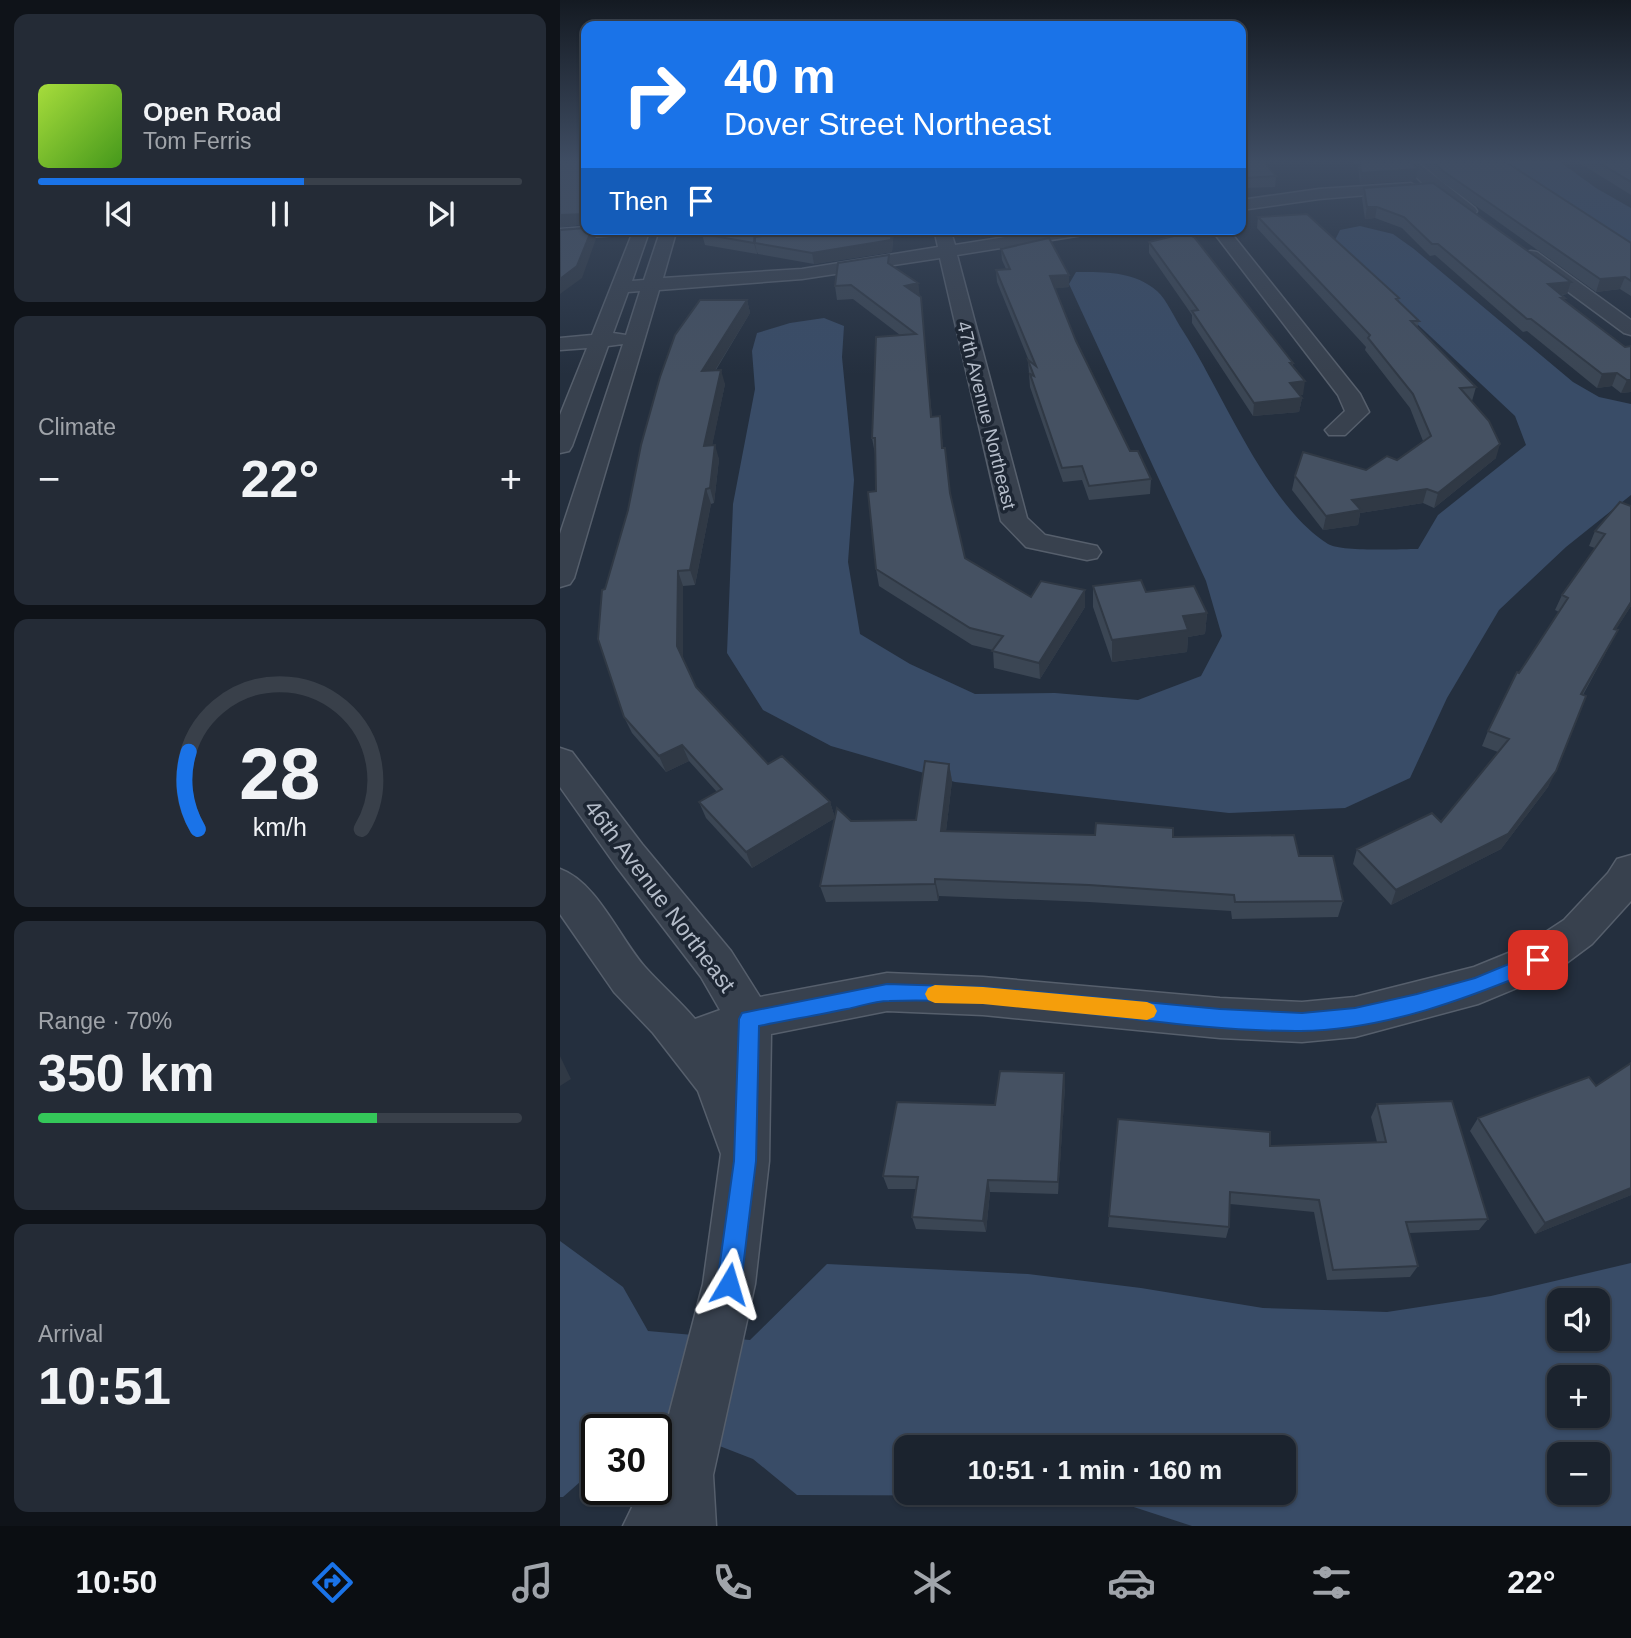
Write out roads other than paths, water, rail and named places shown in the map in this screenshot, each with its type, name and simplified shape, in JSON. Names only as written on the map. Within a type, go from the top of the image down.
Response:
[{"type":"street","points":[[560,446],[640,235]]},
{"type":"street","points":[[560,578],[667,235]]},
{"type":"street","points":[[620,286],[802,274],[945,240],[1010,235]]},
{"type":"street","points":[[1224,235],[1349,394],[1357,412],[1337,430]]},
{"type":"street","name":"47th Avenue Northeast","points":[[945,240],[1014,521],[1036,541],[1087,552]]},
{"type":"street","points":[[1522,250],[1631,329]]},
{"type":"street","points":[[560,344],[636,338]]},
{"type":"street","name":"46th Avenue Northeast","points":[[560,761],[629,855],[716,964],[749,1019]]},
{"type":"street","points":[[686,1042],[749,1019],[887,992],[983,996],[1220,1018],[1302,1022],[1355,1017],[1478,985],[1538,960],[1578,932],[1622,884],[1631,870]]},
{"type":"street","points":[[560,885],[588,919],[629,979],[717,1079],[745,1161]]},
{"type":"street","points":[[654,1526],[684,1501],[729,1284],[745,1161],[749,1019]]},
{"type":"water","points":[[1338,233],[1393,234],[1573,382],[1599,397],[1631,404],[1631,495],[1566,547],[1499,610],[1447,698],[1410,778],[1345,808],[1229,813],[955,782],[831,746],[763,710],[727,653],[733,504],[755,389],[752,351],[757,333],[790,323],[824,318],[844,326],[842,357],[854,480],[848,562],[860,634],[910,664],[975,694],[1055,693],[1138,700],[1201,676],[1222,636],[1206,581],[1069,284],[1076,272],[1129,276],[1148,284],[1161,295],[1266,476],[1306,526],[1335,547],[1418,549],[1438,515],[1526,445],[1515,416],[1345,256],[1335,240]]},
{"type":"water","points":[[1603,233],[1631,233],[1631,252]]},
{"type":"water","points":[[560,1241],[623,1287],[648,1331],[750,1340],[827,1264],[1028,1274],[1141,1288],[1263,1308],[1387,1312],[1491,1296],[1631,1263],[1631,1526],[1192,1526],[1128,1505],[1296,1505],[1296,1435],[894,1435],[894,1495],[797,1495],[753,1459],[672,1428],[672,1414],[581,1414],[581,1481],[560,1497]]}]
